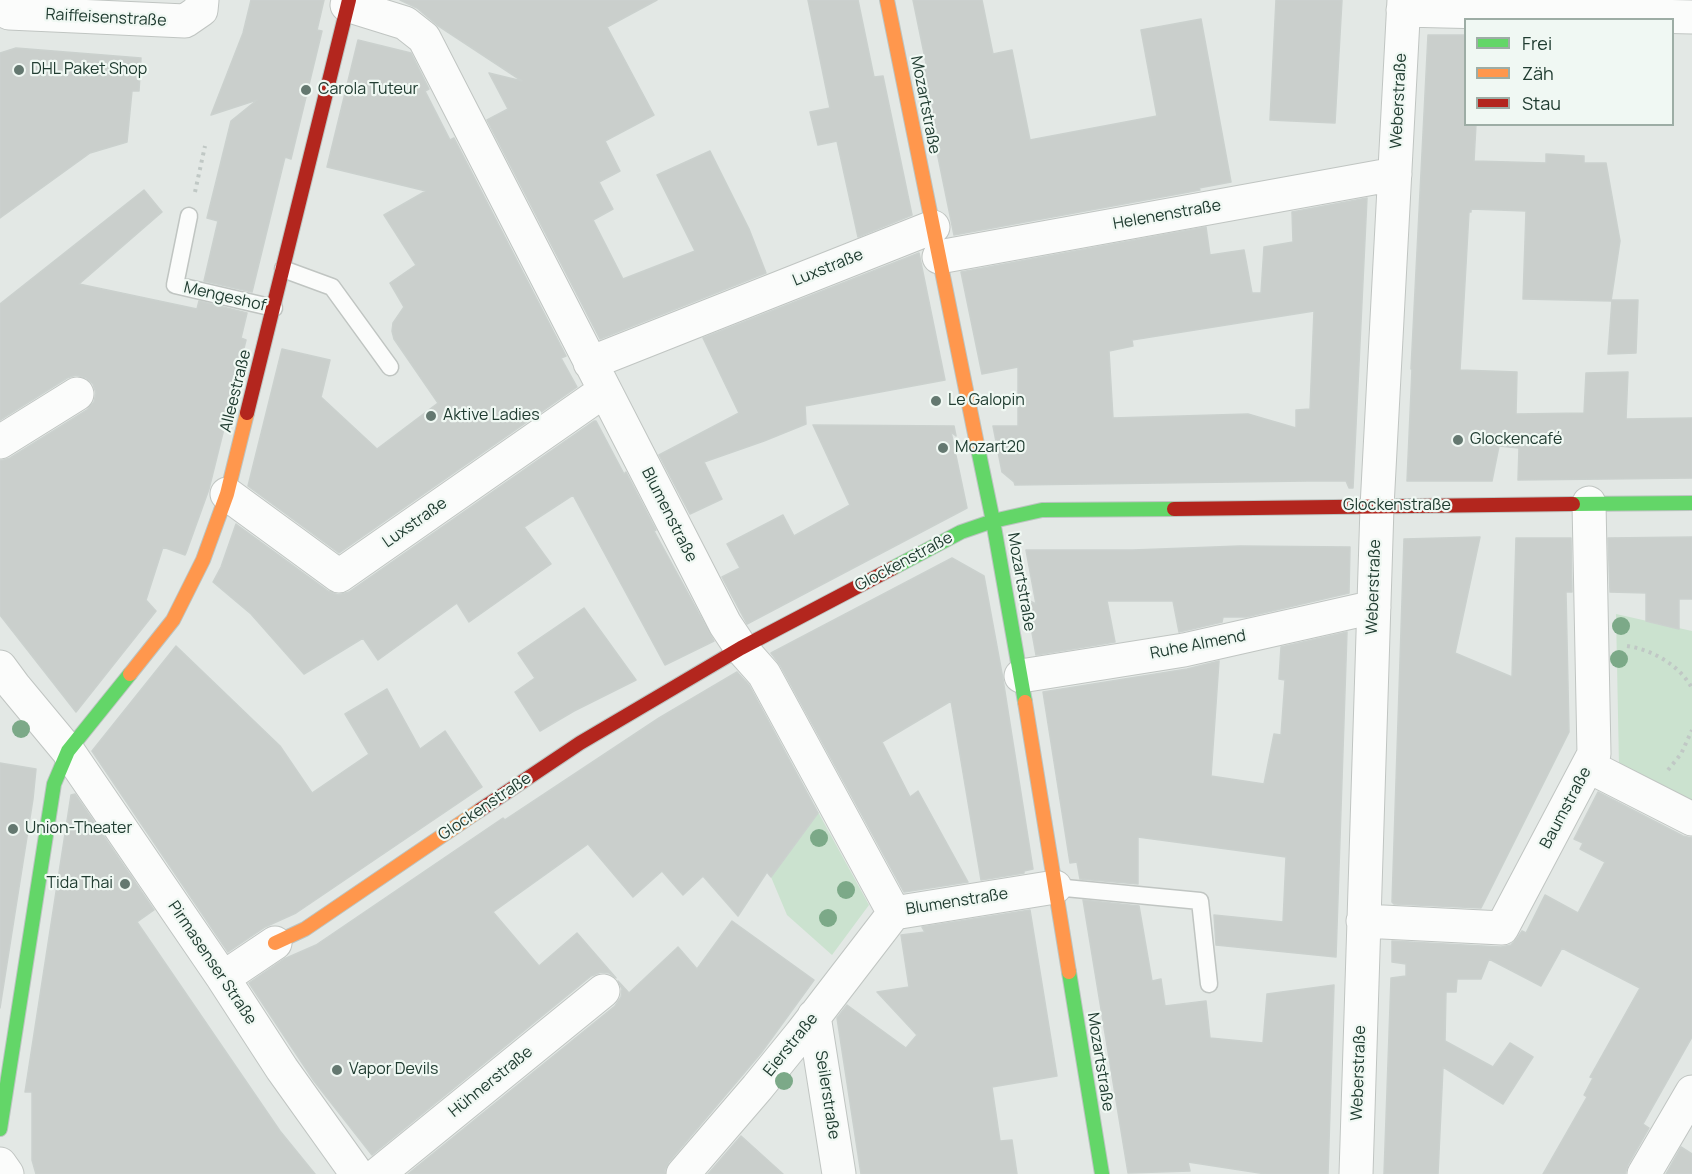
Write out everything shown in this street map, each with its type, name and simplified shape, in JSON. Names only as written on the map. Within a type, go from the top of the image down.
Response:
[{"type":"street","name":"Raiffeisenstraße","points":[[3,14],[185,21],[201,10],[202,0]]},
{"type":"street","name":"Mozartstraße","points":[[887,0],[993,521],[1021,676],[1102,1174]]},
{"type":"street","name":"Alleestraße","points":[[0,1129],[54,784],[69,751],[173,620],[203,560],[227,494],[348,3]]},
{"type":"street","name":"Blumenstraße","points":[[348,3],[405,23],[424,38],[725,624],[741,648],[764,674],[894,913],[1055,887]]},
{"type":"street","points":[[1404,5],[1692,17]]},
{"type":"street","name":"Weberstraße","points":[[1356,1174],[1377,507],[1404,5]]},
{"type":"street","name":"Helenenstraße","points":[[936,242],[1395,174]]},
{"type":"street","name":"Luxstraße","points":[[590,363],[936,242]]},
{"type":"street","name":"Luxstraße","points":[[227,494],[339,576],[604,391]]},
{"type":"street","points":[[0,442],[77,394]]},
{"type":"street","name":"Baumstraße","points":[[1363,921],[1502,928],[1594,754],[1589,503]]},
{"type":"street","name":"Glockenstraße","points":[[223,978],[275,943],[305,929],[580,743],[741,648],[961,532],[993,521],[1042,510],[1692,503]]},
{"type":"street","name":"Ruhe Almend","points":[[1021,676],[1184,650],[1374,607]]},
{"type":"street","name":"Pirmasenser Straße","points":[[5,684],[69,751],[282,1069],[357,1174]]},
{"type":"street","points":[[1588,766],[1692,819]]},
{"type":"street","name":"Eierstraße","points":[[683,1174],[757,1088],[894,913]]},
{"type":"street","name":"Hühnerstraße","points":[[378,1174],[603,991]]},
{"type":"street","name":"Seilerstraße","points":[[814,1016],[839,1174]]},
{"type":"street","points":[[1644,1174],[1692,1092]]},
{"type":"street","points":[[0,1164],[7,1174]]},
{"type":"lane","name":"Mengeshof","points":[[189,216],[175,285],[274,308]]},
{"type":"lane","points":[[283,269],[332,287],[390,367]]},
{"type":"lane","points":[[1055,887],[1200,901],[1209,984]]},
{"type":"path","points":[[189,216],[205,146]]},
{"type":"path","points":[[1622,645],[1649,652],[1671,664],[1686,677],[1692,688]]},
{"type":"path","points":[[1667,770],[1681,754],[1692,730]]},
{"type":"green space","points":[[1616,614],[1692,631],[1692,801],[1619,766]]},
{"type":"green space","points":[[818,812],[869,905],[832,955],[787,915],[771,877]]},
{"type":"building","points":[[251,0],[324,0],[317,30],[322,31],[291,159],[285,157],[252,292],[204,281],[218,221],[207,218],[231,121],[257,100],[211,115],[243,33]]},
{"type":"building","points":[[400,0],[657,0],[607,27],[654,115],[605,141],[620,171],[599,182],[613,209],[593,220],[623,279],[695,251],[657,175],[710,151],[749,229],[766,273],[600,339],[487,120],[508,109],[489,73],[522,81],[437,25],[417,8]]},
{"type":"building","points":[[808,0],[858,0],[874,77],[883,76],[912,215],[858,237],[837,141],[818,145],[810,112],[830,108]]},
{"type":"building","points":[[913,0],[982,0],[993,54],[1012,50],[1030,140],[1157,116],[1141,30],[1201,19],[1231,182],[1199,188],[1200,190],[954,235],[920,69],[927,68]]},
{"type":"building","points":[[1276,0],[1342,0],[1335,123],[1270,120]]},
{"type":"building","points":[[1428,35],[1464,35],[1464,126],[1476,126],[1474,161],[1546,163],[1546,154],[1584,156],[1584,163],[1606,163],[1620,241],[1611,301],[1523,299],[1526,211],[1471,209],[1460,370],[1517,372],[1516,414],[1584,413],[1586,373],[1628,372],[1626,419],[1692,418],[1692,478],[1518,480],[1519,448],[1499,446],[1492,481],[1407,481]]},
{"type":"building","points":[[358,40],[411,53],[429,89],[425,91],[450,140],[454,138],[566,356],[561,358],[577,387],[339,553],[248,486],[282,349],[330,360],[321,397],[377,449],[438,403],[394,339],[393,323],[404,307],[390,283],[416,265],[384,215],[426,191],[327,167]]},
{"type":"building","points":[[16,48],[141,58],[139,91],[132,91],[127,142],[90,153],[0,218],[0,53]]},
{"type":"building","points":[[144,190],[162,212],[79,284],[197,309],[199,301],[247,313],[241,338],[246,340],[209,489],[186,553],[185,555],[163,547],[146,600],[156,611],[76,712],[0,615],[0,461],[10,458],[87,410],[94,402],[96,393],[93,384],[86,378],[76,375],[67,378],[0,420],[0,304]]},
{"type":"building","points":[[1367,198],[1353,488],[1349,488],[1346,481],[1015,485],[1002,472],[993,426],[1018,426],[1018,367],[982,374],[961,272],[1206,227],[1210,255],[1244,250],[1252,293],[1261,293],[1264,247],[1293,242],[1292,212]],"holes":[[[1314,311],[1310,409],[1296,410],[1296,428],[1248,414],[1113,418],[1109,351],[1133,346],[1132,340]]]},
{"type":"building","points":[[919,253],[945,380],[805,406],[806,424],[704,462],[722,499],[690,514],[659,455],[739,413],[703,338]]},
{"type":"building","points":[[1612,300],[1638,300],[1636,353],[1608,354]]},
{"type":"building","points":[[594,421],[624,474],[626,472],[656,530],[654,531],[714,641],[665,665],[573,495],[524,527],[551,564],[469,622],[457,603],[378,660],[363,638],[304,674],[251,614],[213,582],[221,567],[236,524],[328,591],[338,595],[349,592]]},
{"type":"building","points":[[813,425],[954,426],[956,436],[951,432],[967,508],[747,624],[722,577],[740,568],[727,544],[783,515],[794,536],[850,505]]},
{"type":"building","points":[[1480,537],[1455,653],[1512,677],[1516,538],[1571,538],[1572,592],[1566,592],[1569,732],[1481,908],[1394,904],[1392,902],[1404,539]]},
{"type":"building","points":[[1692,537],[1692,599],[1679,599],[1679,629],[1646,621],[1646,593],[1610,592],[1608,538]]},
{"type":"building","points":[[1240,546],[1350,547],[1349,593],[1246,617],[1223,617],[1222,622],[1179,632],[1173,601],[1107,601],[1115,642],[1036,655],[1026,599],[1036,604],[1026,550],[1133,550]]},
{"type":"building","points":[[952,558],[984,576],[1033,869],[1024,871],[1024,873],[981,880],[951,701],[882,742],[910,797],[918,791],[968,882],[904,892],[780,665],[771,653]]},
{"type":"building","points":[[584,608],[636,680],[540,731],[515,692],[535,678],[518,653]]},
{"type":"building","points":[[1347,632],[1336,957],[1216,945],[1214,915],[1283,922],[1286,857],[1138,837],[1138,884],[1080,879],[1077,862],[1070,863],[1043,692],[1187,669],[1219,661],[1211,776],[1264,784],[1274,734],[1281,735],[1285,680],[1279,679],[1281,647]]},
{"type":"building","points":[[176,646],[280,746],[312,793],[369,754],[345,714],[387,689],[420,749],[445,731],[482,787],[296,913],[265,927],[228,952],[92,751]]},
{"type":"building","points":[[737,672],[749,685],[818,813],[771,877],[767,872],[738,916],[703,876],[683,895],[662,871],[633,897],[588,844],[493,912],[539,966],[577,933],[616,978],[609,973],[601,972],[591,976],[372,1155],[314,1081],[249,983],[284,959],[316,945],[503,818],[505,820],[659,718]]},
{"type":"building","name":"Union-Theater","points":[[0,763],[36,769],[0,1008]]},
{"type":"building","points":[[1598,792],[1683,836],[1692,838],[1692,1037],[1643,1124],[1649,1128],[1625,1174],[1543,1174],[1587,1097],[1584,1095],[1593,1078],[1590,1077],[1640,988],[1562,948],[1541,986],[1489,959],[1481,979],[1457,979],[1456,992],[1446,992],[1445,1041],[1493,1067],[1510,1043],[1533,1057],[1503,1104],[1443,1067],[1438,1174],[1384,1174],[1391,978],[1406,976],[1406,964],[1392,962],[1392,941],[1501,947],[1511,945],[1522,931],[1526,933],[1545,895],[1578,913],[1605,862],[1580,849],[1583,843],[1574,839]]},
{"type":"building","points":[[75,794],[154,910],[137,922],[280,1131],[315,1174],[36,1174],[32,1160],[32,1092],[25,1092],[71,795]]},
{"type":"building","points":[[1083,900],[1139,906],[1152,981],[1161,979],[1165,1006],[1206,1001],[1210,1038],[1263,1043],[1267,994],[1334,985],[1328,1174],[1266,1174],[1188,1162],[1190,1171],[1128,1173]]},
{"type":"building","points":[[1030,910],[1057,1076],[992,1087],[1000,1141],[1012,1140],[1017,1174],[861,1174],[837,1018],[847,1005],[906,1048],[917,1035],[877,992],[909,987],[901,935],[925,932],[922,927]]},
{"type":"building","points":[[732,921],[814,980],[761,1053],[669,1162],[665,1174],[408,1174],[615,1006],[621,997],[622,989],[618,981],[629,993],[678,947],[697,969]]},
{"type":"building","points":[[741,1136],[783,1174],[708,1174]]},
{"type":"building","points":[[1681,1147],[1692,1154],[1692,1174],[1666,1174]]},
{"type":"traffic: fast","points":[[977,444],[1025,702]]},
{"type":"traffic: fast","points":[[1573,504],[1692,503]]},
{"type":"traffic: fast","points":[[893,568],[961,532],[993,521],[1042,510],[1174,509]]},
{"type":"traffic: fast","points":[[0,1129],[54,784],[68,751],[130,674]]},
{"type":"traffic: fast","points":[[1069,972],[1102,1174]]},
{"type":"traffic: slow","points":[[887,0],[977,444]]},
{"type":"traffic: slow","points":[[130,674],[173,620],[203,560],[227,494],[247,413]]},
{"type":"traffic: slow","points":[[1025,702],[1069,972]]},
{"type":"traffic: slow","points":[[275,943],[305,929],[480,810]]},
{"type":"traffic: jam","points":[[247,413],[349,0]]},
{"type":"traffic: jam","points":[[1174,509],[1573,504]]},
{"type":"traffic: jam","points":[[480,810],[580,743],[741,648],[893,568]]},
{"type":"place","name":"DHL Paket Shop","points":[[19,70]]},
{"type":"place","name":"Carola Tuteur","points":[[306,90]]},
{"type":"place","name":"Le Galopin","points":[[936,401]]},
{"type":"place","name":"Aktive Ladies","points":[[431,416]]},
{"type":"place","name":"Glockencafé","points":[[1458,440]]},
{"type":"place","name":"Mozart20","points":[[943,448]]},
{"type":"place","name":"Union-Theater","points":[[13,829]]},
{"type":"place","name":"Tida Thai","points":[[125,884]]},
{"type":"place","name":"Vapor Devils","points":[[337,1070]]}]
